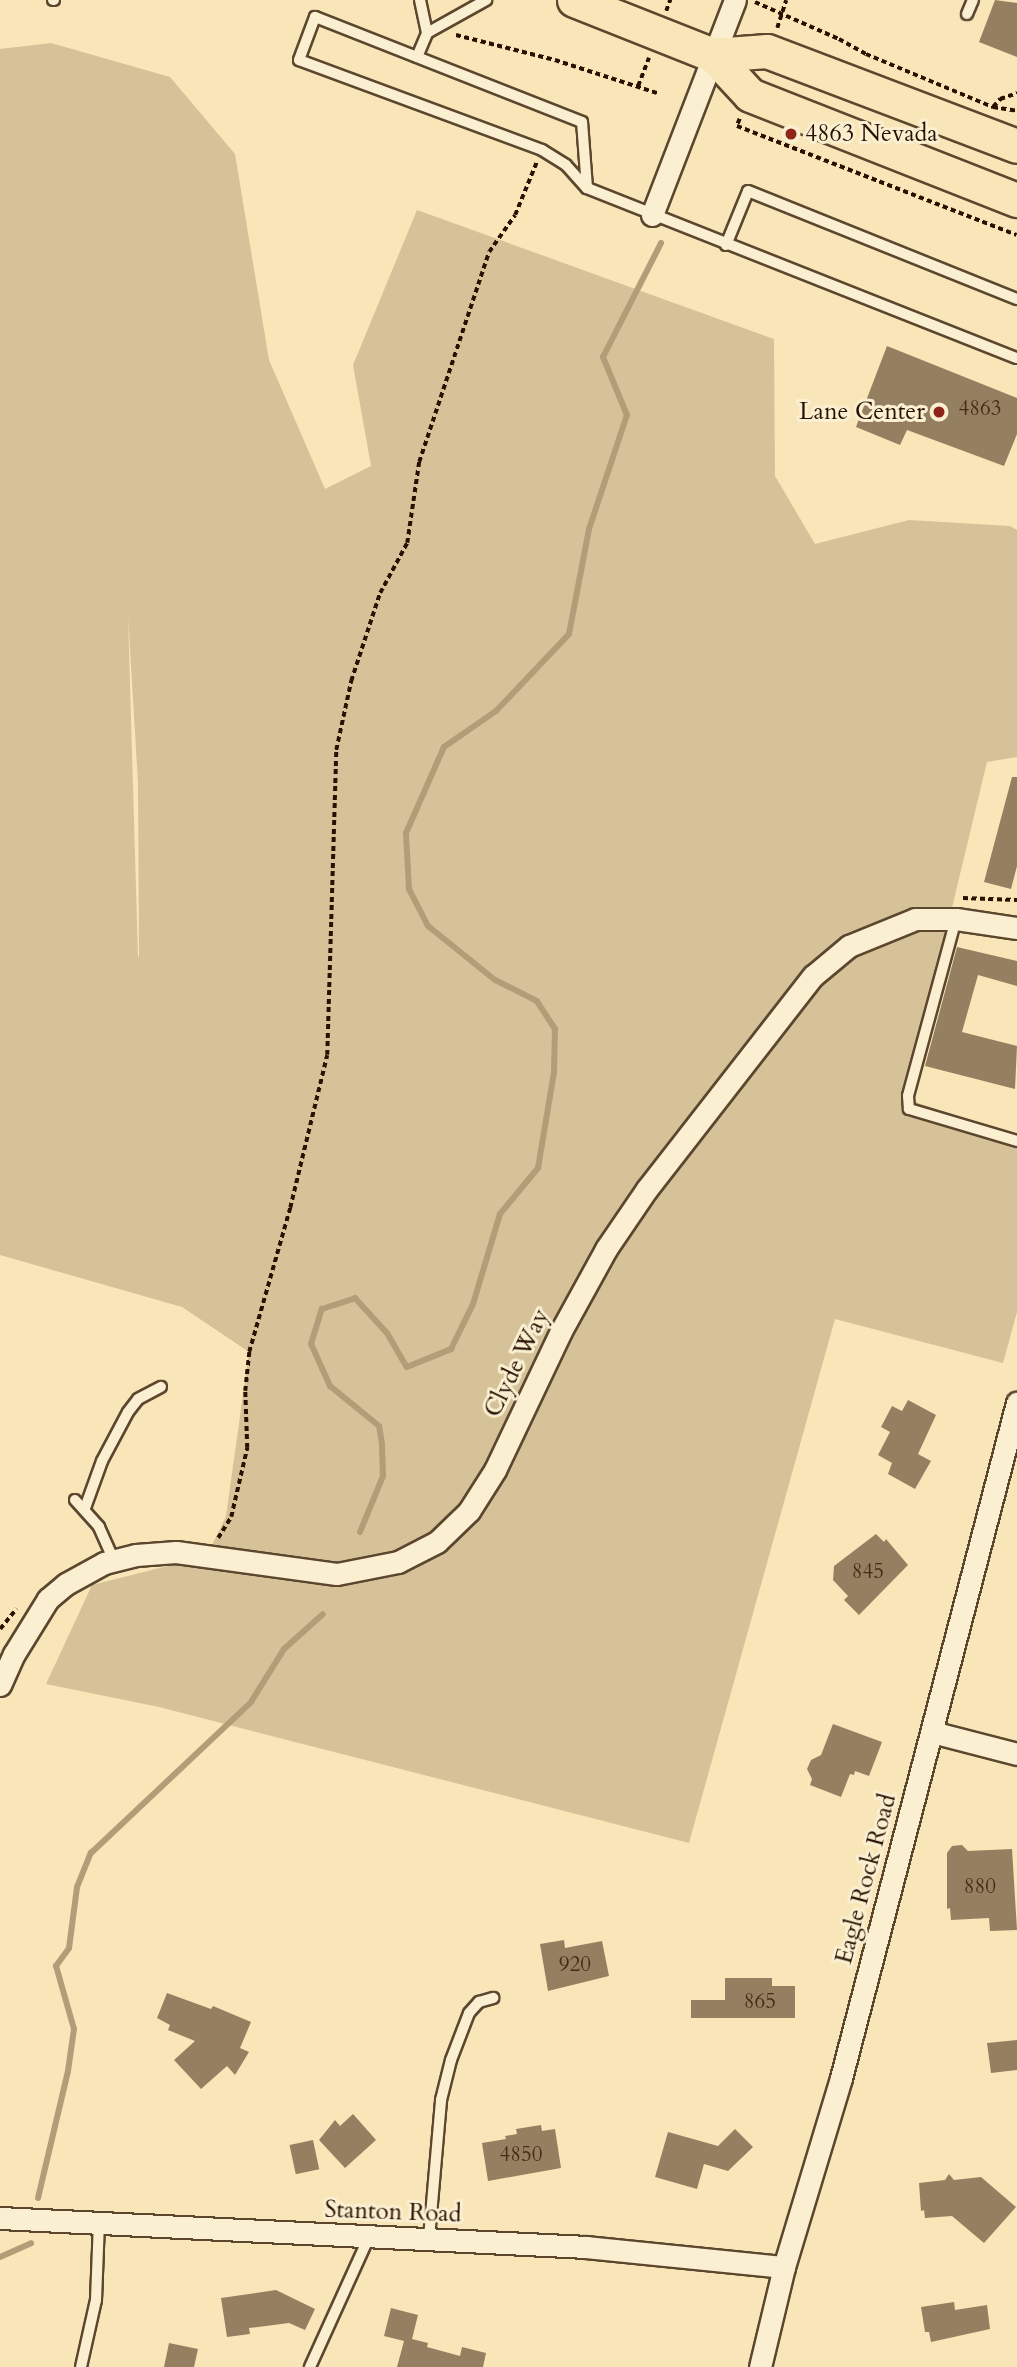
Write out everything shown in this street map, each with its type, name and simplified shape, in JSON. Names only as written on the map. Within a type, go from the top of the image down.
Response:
[{"type":"main road","points":[[574,0],[713,55],[750,95],[1017,200]]},
{"type":"main road","points":[[713,55],[768,51],[1017,146]]},
{"type":"street","points":[[652,215],[735,0]]},
{"type":"street","name":"Clyde Way","points":[[0,1685],[14,1654],[48,1598],[84,1573],[114,1560],[156,1552],[207,1556],[315,1573],[355,1572],[377,1569],[418,1554],[455,1527],[469,1511],[495,1470],[561,1331],[606,1249],[647,1189],[796,995],[833,958],[864,938],[915,919],[956,919],[1017,928]]},
{"type":"street","name":"Eagle Rock Road","points":[[760,2367],[784,2267],[841,2078],[1017,1403]]},
{"type":"street","points":[[932,1732],[1017,1754]]},
{"type":"street","name":"Stanton Road","points":[[0,2218],[586,2247],[784,2267]]},
{"type":"lane","points":[[417,57],[427,33],[420,0]]},
{"type":"lane","points":[[427,33],[486,0]]},
{"type":"lane","points":[[967,14],[973,0]]},
{"type":"lane","points":[[587,188],[582,122],[315,17],[299,60],[542,150],[566,165],[587,188],[1017,358]]},
{"type":"lane","points":[[726,245],[748,191],[1017,299]]},
{"type":"lane","points":[[956,919],[908,1096],[909,1109],[1017,1141]]},
{"type":"lane","points":[[85,1508],[102,1461],[128,1412],[138,1399],[161,1387]]},
{"type":"lane","points":[[75,1500],[85,1508],[107,1540],[114,1560]]},
{"type":"lane","points":[[429,2238],[442,2100],[451,2060],[469,2012],[479,2002],[493,1998]]},
{"type":"lane","points":[[81,2367],[95,2307],[99,2223]]},
{"type":"lane","points":[[310,2367],[369,2237]]},
{"type":"path","points":[[749,0],[839,39],[866,54],[993,107],[1017,111]]},
{"type":"path","points":[[783,15],[786,0]]},
{"type":"path","points":[[456,35],[555,60],[660,94]]},
{"type":"path","points":[[993,107],[1000,99],[1017,93]]},
{"type":"path","points":[[737,126],[1017,236]]},
{"type":"path","points":[[207,1556],[231,1517],[234,1505],[247,1448],[245,1391],[249,1352],[290,1208],[327,1055],[331,1000],[336,750],[351,681],[380,593],[407,543],[419,462],[489,252],[515,215],[542,150]]},
{"type":"shaded area","points":[[51,43],[170,77],[235,154],[269,360],[325,489],[371,466],[353,365],[417,210],[774,339],[775,476],[815,544],[909,520],[1010,526],[1017,530],[1017,757],[987,762],[906,1099],[1017,1135],[1017,1312],[1003,1363],[835,1319],[689,1843],[159,1707],[46,1684],[92,1585],[207,1556],[226,1516],[249,1352],[182,1307],[0,1255],[0,49]],"holes":[[[128,616],[138,783],[139,957]]]},
{"type":"building","points":[[995,0],[1017,3],[1017,57],[979,42]]},
{"type":"building","name":"Lane Center","points":[[887,346],[1017,398],[1017,434],[1004,466],[907,430],[900,445],[856,427]]},
{"type":"building","points":[[1012,777],[1017,777],[1017,866],[1011,889],[984,882]]},
{"type":"building","points":[[957,947],[1017,961],[1017,986],[978,975],[962,1032],[1017,1046],[1015,1089],[925,1066]]},
{"type":"building","points":[[908,1400],[936,1415],[918,1454],[931,1461],[915,1489],[888,1474],[892,1463],[878,1455],[890,1432],[881,1427],[892,1406],[902,1411]]},
{"type":"building","points":[[876,1534],[884,1542],[886,1539],[908,1565],[859,1615],[844,1600],[848,1596],[833,1580],[834,1566]]},
{"type":"building","points":[[833,1724],[882,1742],[869,1776],[855,1771],[854,1775],[850,1774],[841,1797],[810,1785],[812,1779],[807,1769],[811,1760],[821,1755]]},
{"type":"building","points":[[962,1845],[968,1851],[1012,1849],[1017,1930],[990,1931],[989,1918],[951,1920],[950,1908],[947,1909],[947,1853],[952,1846]]},
{"type":"building","points":[[564,1940],[565,1948],[602,1941],[609,1976],[548,1991],[540,1944]]},
{"type":"building","points":[[725,1978],[772,1978],[772,1986],[795,1986],[795,2018],[691,2018],[691,2000],[725,2000]]},
{"type":"building","points":[[167,1993],[211,2009],[213,2006],[251,2022],[240,2048],[249,2052],[235,2075],[227,2066],[201,2089],[174,2060],[195,2041],[168,2030],[170,2025],[157,2018]]},
{"type":"building","points":[[1017,2040],[1017,2070],[991,2073],[987,2043]]},
{"type":"building","points":[[353,2114],[376,2140],[345,2168],[319,2140],[335,2120],[340,2126]]},
{"type":"building","points":[[541,2125],[542,2131],[555,2129],[561,2168],[488,2181],[482,2143],[506,2139],[505,2136],[517,2134],[516,2129]]},
{"type":"building","points":[[735,2129],[753,2147],[728,2171],[704,2164],[697,2189],[655,2177],[668,2132],[718,2146]]},
{"type":"building","points":[[313,2140],[319,2169],[296,2174],[290,2145]]},
{"type":"building","points":[[949,2174],[954,2180],[981,2177],[1016,2207],[984,2243],[952,2216],[925,2218],[924,2210],[921,2211],[919,2183],[945,2180]]},
{"type":"building","points":[[276,2290],[315,2309],[305,2330],[289,2323],[249,2328],[250,2334],[227,2337],[221,2298]]},
{"type":"building","points":[[954,2302],[955,2310],[987,2305],[990,2329],[931,2342],[929,2332],[925,2332],[921,2307]]},
{"type":"building","points":[[391,2308],[418,2315],[412,2339],[428,2343],[427,2347],[460,2356],[462,2347],[486,2353],[483,2367],[397,2367],[404,2341],[384,2336]]},
{"type":"building","points":[[169,2343],[198,2349],[194,2367],[164,2367]]},
{"type":"waterway","points":[[360,1532],[383,1476],[379,1426],[330,1386],[311,1344],[322,1309],[355,1298],[387,1333],[407,1367],[451,1349],[473,1304],[500,1214],[538,1168],[554,1072],[555,1029],[537,1001],[495,980],[428,926],[409,889],[406,833],[444,747],[496,711],[569,634],[589,529],[627,415],[603,357],[661,243]]},
{"type":"waterway","points":[[38,2198],[68,2071],[74,2029],[56,1966],[69,1948],[77,1887],[91,1853],[251,1702],[284,1649],[323,1614]]},
{"type":"waterway","points":[[0,2257],[31,2243]]},
{"type":"place","name":"4863 Nevada","points":[[791,134]]},
{"type":"place","name":"Lane Center","points":[[939,412]]}]
